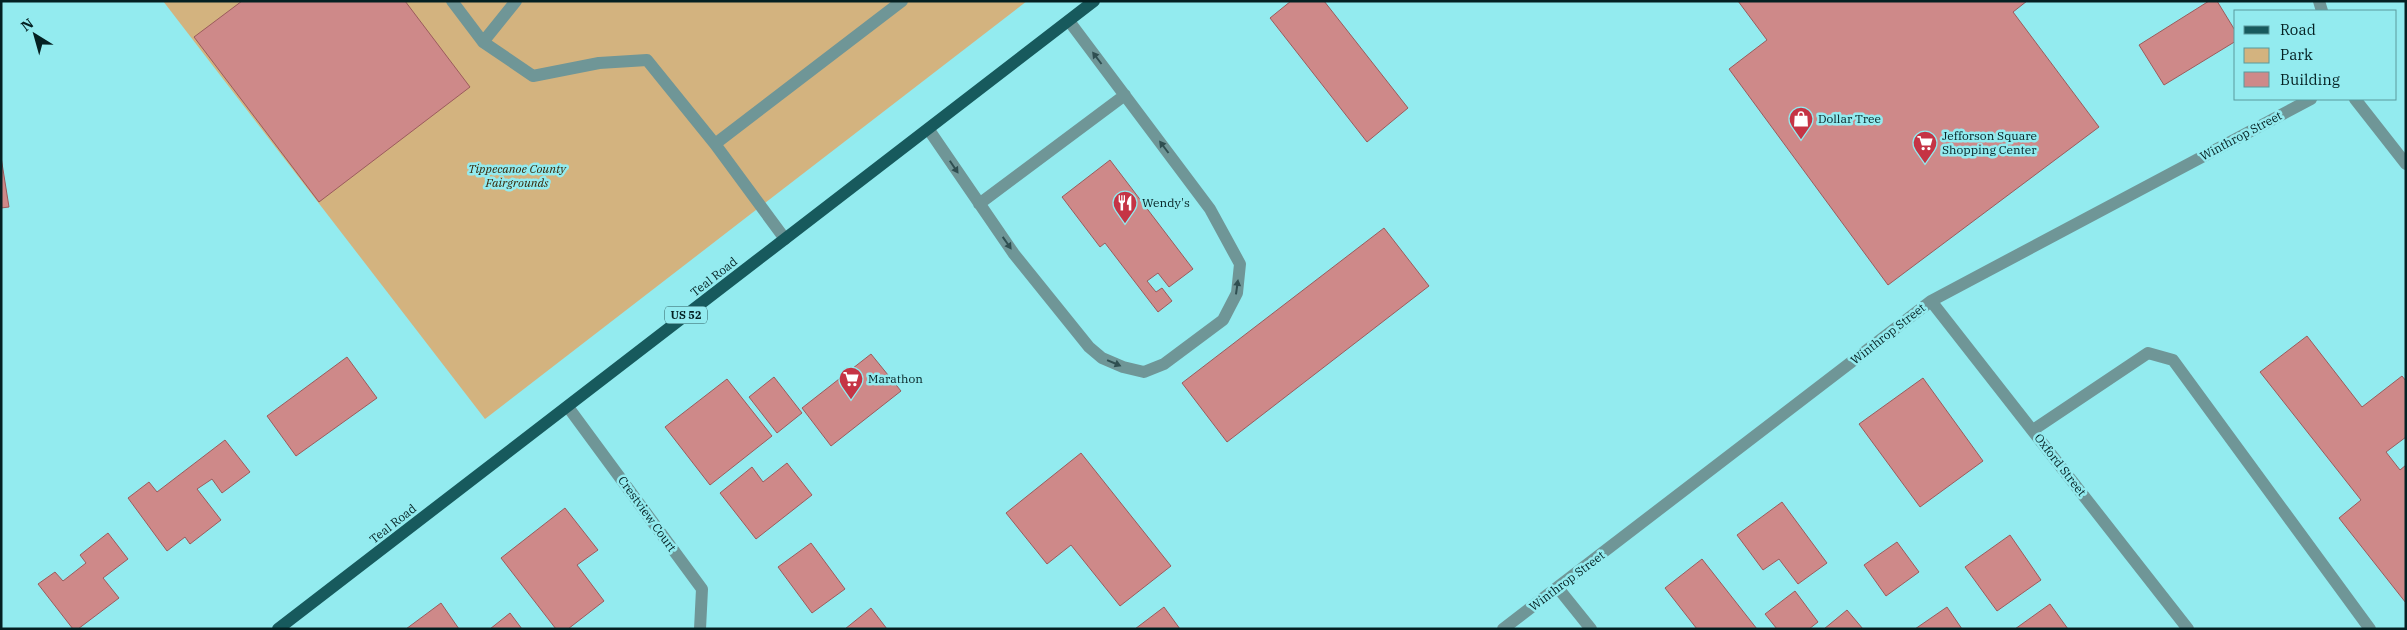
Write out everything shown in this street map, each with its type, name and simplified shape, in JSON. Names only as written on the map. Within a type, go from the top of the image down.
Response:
[{"type":"main road","name":"Teal Road","points":[[278,629],[929,130],[1094,1]]},
{"type":"street","points":[[452,1],[483,42],[533,76],[599,63],[647,60],[715,144],[785,239]]},
{"type":"street","points":[[483,42],[516,1]]},
{"type":"street","points":[[715,144],[902,1]]},
{"type":"street","points":[[929,130],[1026,269],[1089,347],[1102,358],[1123,367],[1144,372],[1164,364],[1223,320],[1236,293],[1240,264],[1210,209],[1069,21]]},
{"type":"street","points":[[979,204],[1125,95]]},
{"type":"street","name":"Winthrop Street","points":[[1503,629],[1931,301],[2309,100]]},
{"type":"street","points":[[2356,100],[2406,164]]},
{"type":"street","name":"Oxford Street","points":[[1931,301],[2188,629]]},
{"type":"street","points":[[2032,430],[2148,353],[2173,360],[2370,629]]},
{"type":"street","name":"Crestview Court","points":[[568,406],[702,590],[700,629]]},
{"type":"street","points":[[1558,588],[1592,629]]},
{"type":"green space","name":"Tippecanoe County Fairgrounds","points":[[163,1],[1027,1],[485,419]]},
{"type":"building","points":[[242,1],[405,1],[470,87],[319,202],[194,37]]},
{"type":"building","points":[[1291,1],[1324,1],[1408,108],[1367,142],[1270,18]]},
{"type":"building","name":"Jefforson Square Shopping Center","points":[[1738,1],[2027,1],[2013,12],[2099,127],[1888,285],[1729,69],[1767,40]]},
{"type":"building","points":[[2209,1],[2217,1],[2234,29],[2234,42],[2164,85],[2139,45]]},
{"type":"building","points":[[1,157],[9,207],[1,208]]},
{"type":"building","points":[[1110,160],[1193,269],[1169,287],[1158,273],[1147,281],[1156,292],[1162,288],[1172,301],[1158,312],[1105,243],[1100,247],[1062,197]]},
{"type":"building","points":[[1384,228],[1429,286],[1227,442],[1182,383]]},
{"type":"building","points":[[2307,336],[2362,407],[2402,376],[2406,381],[2406,437],[2386,452],[2400,470],[2406,465],[2406,603],[2339,518],[2361,500],[2260,372]]},
{"type":"building","name":"Marathon","points":[[871,354],[901,391],[831,446],[802,408]]},
{"type":"building","points":[[347,357],[377,398],[296,456],[267,416]]},
{"type":"building","points":[[774,377],[802,413],[777,433],[749,397]]},
{"type":"building","points":[[1923,378],[1983,461],[1920,507],[1859,424]]},
{"type":"building","points":[[727,379],[772,436],[710,485],[665,427]]},
{"type":"building","points":[[225,440],[250,472],[222,493],[212,479],[197,489],[221,520],[190,544],[185,537],[167,551],[128,498],[149,482],[157,492]]},
{"type":"building","points":[[1081,453],[1171,566],[1120,606],[1071,545],[1047,564],[1006,513]]},
{"type":"building","points":[[787,463],[812,495],[756,539],[720,493],[752,467],[763,482]]},
{"type":"building","points":[[1782,502],[1827,563],[1798,584],[1779,559],[1763,570],[1737,535]]},
{"type":"building","points":[[565,508],[598,550],[577,565],[604,601],[568,629],[556,629],[501,558]]},
{"type":"building","points":[[108,533],[128,559],[103,578],[119,598],[78,629],[73,629],[38,584],[55,572],[63,581],[86,563],[80,555]]},
{"type":"building","points":[[2010,535],[2041,580],[1997,611],[1965,567]]},
{"type":"building","points":[[1897,542],[1919,572],[1886,596],[1864,565]]},
{"type":"building","points":[[811,543],[845,589],[812,613],[778,567]]},
{"type":"building","points":[[1702,559],[1757,629],[1697,629],[1665,588]]},
{"type":"building","points":[[1795,591],[1818,622],[1809,629],[1777,629],[1765,614]]},
{"type":"building","points":[[441,603],[459,629],[406,629]]},
{"type":"building","points":[[2050,604],[2068,629],[2015,629]]},
{"type":"building","points":[[1164,607],[1180,629],[1135,629]]},
{"type":"building","points":[[1947,607],[1962,629],[1915,629]]},
{"type":"building","points":[[871,608],[887,629],[845,629]]},
{"type":"building","points":[[1847,610],[1863,629],[1824,629]]},
{"type":"building","points":[[510,613],[522,629],[490,629]]},
{"type":"place","name":"Dollar Tree","points":[[1801,140]]},
{"type":"place","name":"Jefforson Square Shopping Center","points":[[1925,164]]},
{"type":"place","name":"Wendy's","points":[[1125,224]]},
{"type":"place","name":"Marathon","points":[[851,400]]}]
